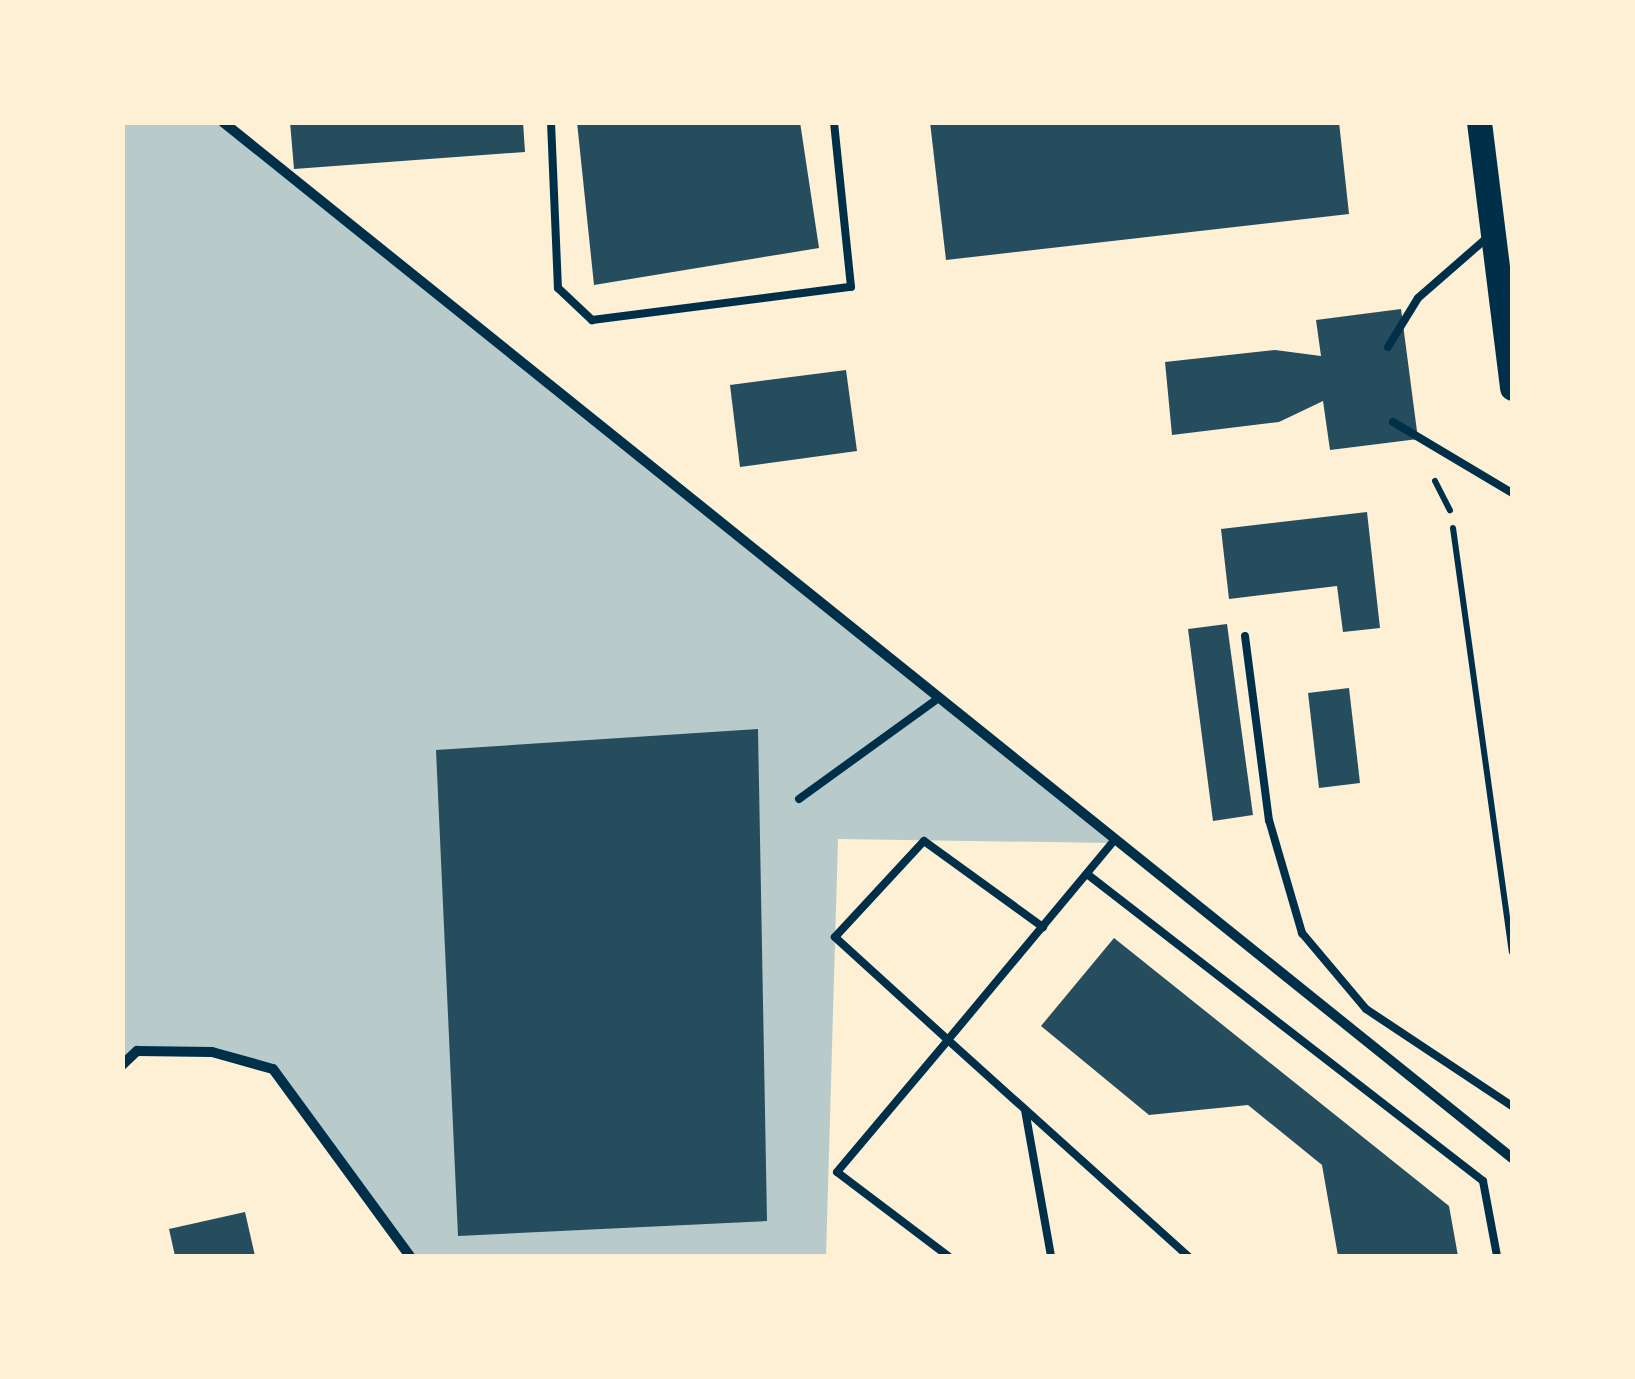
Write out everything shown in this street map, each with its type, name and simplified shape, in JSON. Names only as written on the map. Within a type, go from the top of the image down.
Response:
[{"type":"main road","points":[[1479,122],[1512,388]]},
{"type":"street","points":[[223,122],[1112,843],[1512,1158]]},
{"type":"street","points":[[122,1065],[138,1051],[212,1052],[288,1081],[410,1256]]},
{"type":"lane","points":[[551,122],[558,288],[592,320],[851,287],[834,122]]},
{"type":"lane","points":[[1388,347],[1418,298],[1492,233]]},
{"type":"lane","points":[[1393,422],[1512,492]]},
{"type":"lane","points":[[1245,636],[1269,820],[1302,933],[1366,1009],[1512,1106]]},
{"type":"lane","points":[[798,799],[936,700]]},
{"type":"lane","points":[[1044,926],[924,840],[835,937],[1188,1256]]},
{"type":"lane","points":[[948,1256],[837,1172],[1112,843]]},
{"type":"lane","points":[[1087,874],[1483,1182],[1497,1256]]},
{"type":"lane","points":[[1024,1110],[1051,1256]]},
{"type":"path","points":[[1435,481],[1450,510]]},
{"type":"path","points":[[1453,528],[1512,952]]},
{"type":"shaded area","points":[[123,123],[223,123],[1112,843],[838,839],[826,1256],[410,1256],[280,1074],[212,1052],[138,1051],[123,1065]]},
{"type":"building","points":[[290,122],[523,122],[525,152],[294,169]]},
{"type":"building","points":[[577,122],[800,122],[819,248],[594,285]]},
{"type":"building","points":[[930,122],[1339,122],[1349,214],[946,260]]},
{"type":"building","points":[[1401,309],[1418,439],[1330,450],[1323,401],[1279,422],[1172,435],[1165,362],[1275,350],[1321,356],[1316,320]]},
{"type":"building","points":[[846,370],[857,451],[740,467],[730,385]]},
{"type":"building","points":[[1367,512],[1380,628],[1343,632],[1337,586],[1229,599],[1221,529]]},
{"type":"building","points":[[1227,624],[1253,815],[1213,821],[1188,629]]},
{"type":"building","points":[[1349,688],[1360,783],[1319,788],[1308,693]]},
{"type":"building","points":[[758,729],[767,1221],[458,1236],[436,750]]},
{"type":"building","points":[[1114,938],[1449,1206],[1458,1256],[1338,1256],[1322,1165],[1248,1105],[1149,1115],[1041,1026]]},
{"type":"building","points":[[245,1212],[255,1256],[175,1256],[169,1229]]}]
